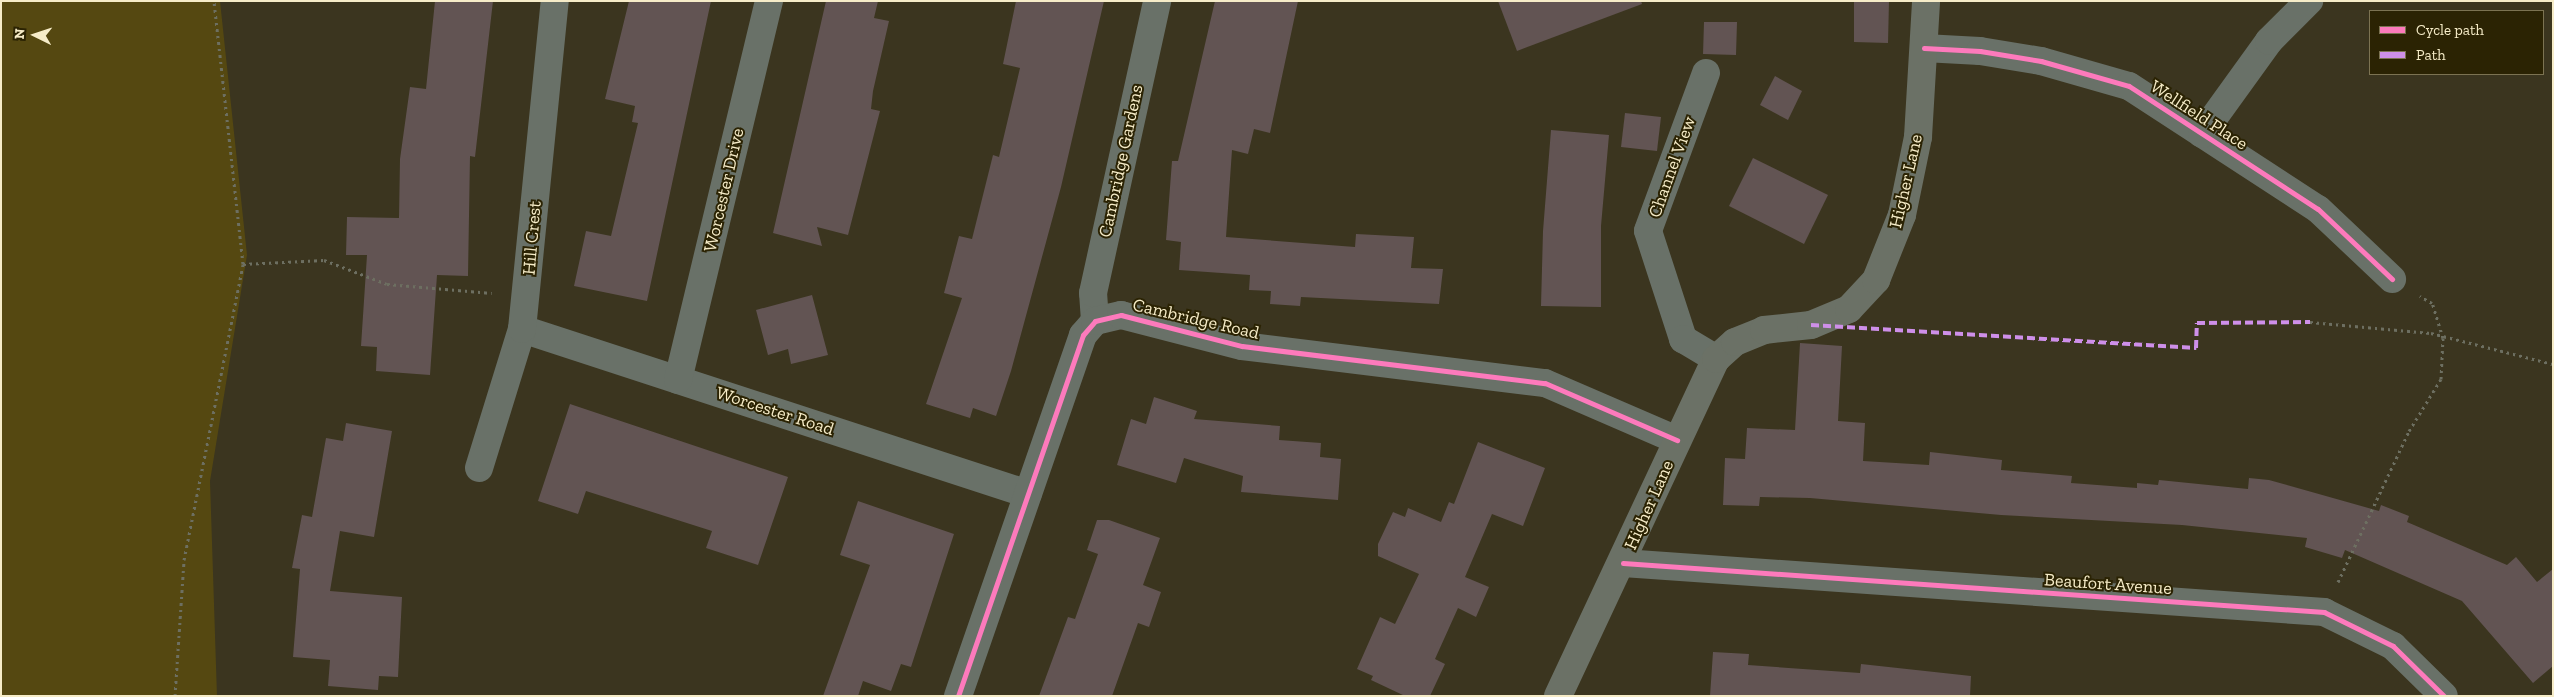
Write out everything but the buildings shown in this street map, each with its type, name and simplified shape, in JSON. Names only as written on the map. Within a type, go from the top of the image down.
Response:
[{"type":"street","name":"Hill Crest","points":[[479,468],[522,329],[527,296],[555,1]]},
{"type":"street","name":"Worcester Drive","points":[[678,380],[769,1]]},
{"type":"street","name":"Cambridge Gardens","points":[[1095,321],[1093,293],[1157,1]]},
{"type":"street","name":"Higher Lane","points":[[1558,696],[1623,564],[1716,359],[1735,342],[1764,330],[1811,325],[1849,309],[1876,280],[1902,215],[1918,137],[1926,1]]},
{"type":"street","name":"Wellfield Place","points":[[2202,134],[2269,41],[2309,1]]},
{"type":"street","name":"Wellfield Place","points":[[1924,48],[1980,51],[2041,61],[2129,86],[2318,209],[2392,279]]},
{"type":"street","name":"Channel View","points":[[1706,73],[1648,232],[1683,340],[1716,359]]},
{"type":"street","name":"Cambridge Road","points":[[1095,321],[1121,315],[1242,346],[1545,383],[1678,440]]},
{"type":"street","points":[[958,696],[1083,335],[1095,321]]},
{"type":"street","name":"Worcester Road","points":[[522,329],[1028,494]]},
{"type":"street","name":"Beaufort Avenue","points":[[1623,564],[2324,612],[2393,646],[2444,696]]},
{"type":"path","points":[[176,696],[184,560],[243,264],[214,1]]},
{"type":"path","points":[[243,264],[324,260],[386,284],[527,296]]},
{"type":"path","points":[[2324,612],[2409,431],[2441,379],[2443,338],[2432,303],[2392,279]]},
{"type":"path","points":[[2310,322],[2432,333],[2443,338],[2553,364]]},
{"type":"shaded area","points":[[1,1],[220,1],[247,255],[210,481],[217,696],[1,696]]},
{"type":"marked path","points":[[1811,325],[2196,348],[2197,323],[2310,322]]},
{"type":"cycle path","points":[[1924,48],[1980,51],[2041,61],[2129,86],[2318,209],[2392,279]]},
{"type":"cycle path","points":[[958,696],[1083,335],[1095,321],[1121,315],[1242,346],[1545,383],[1677,440]]},
{"type":"cycle path","points":[[1623,563],[2324,612],[2393,646],[2444,696]]}]
